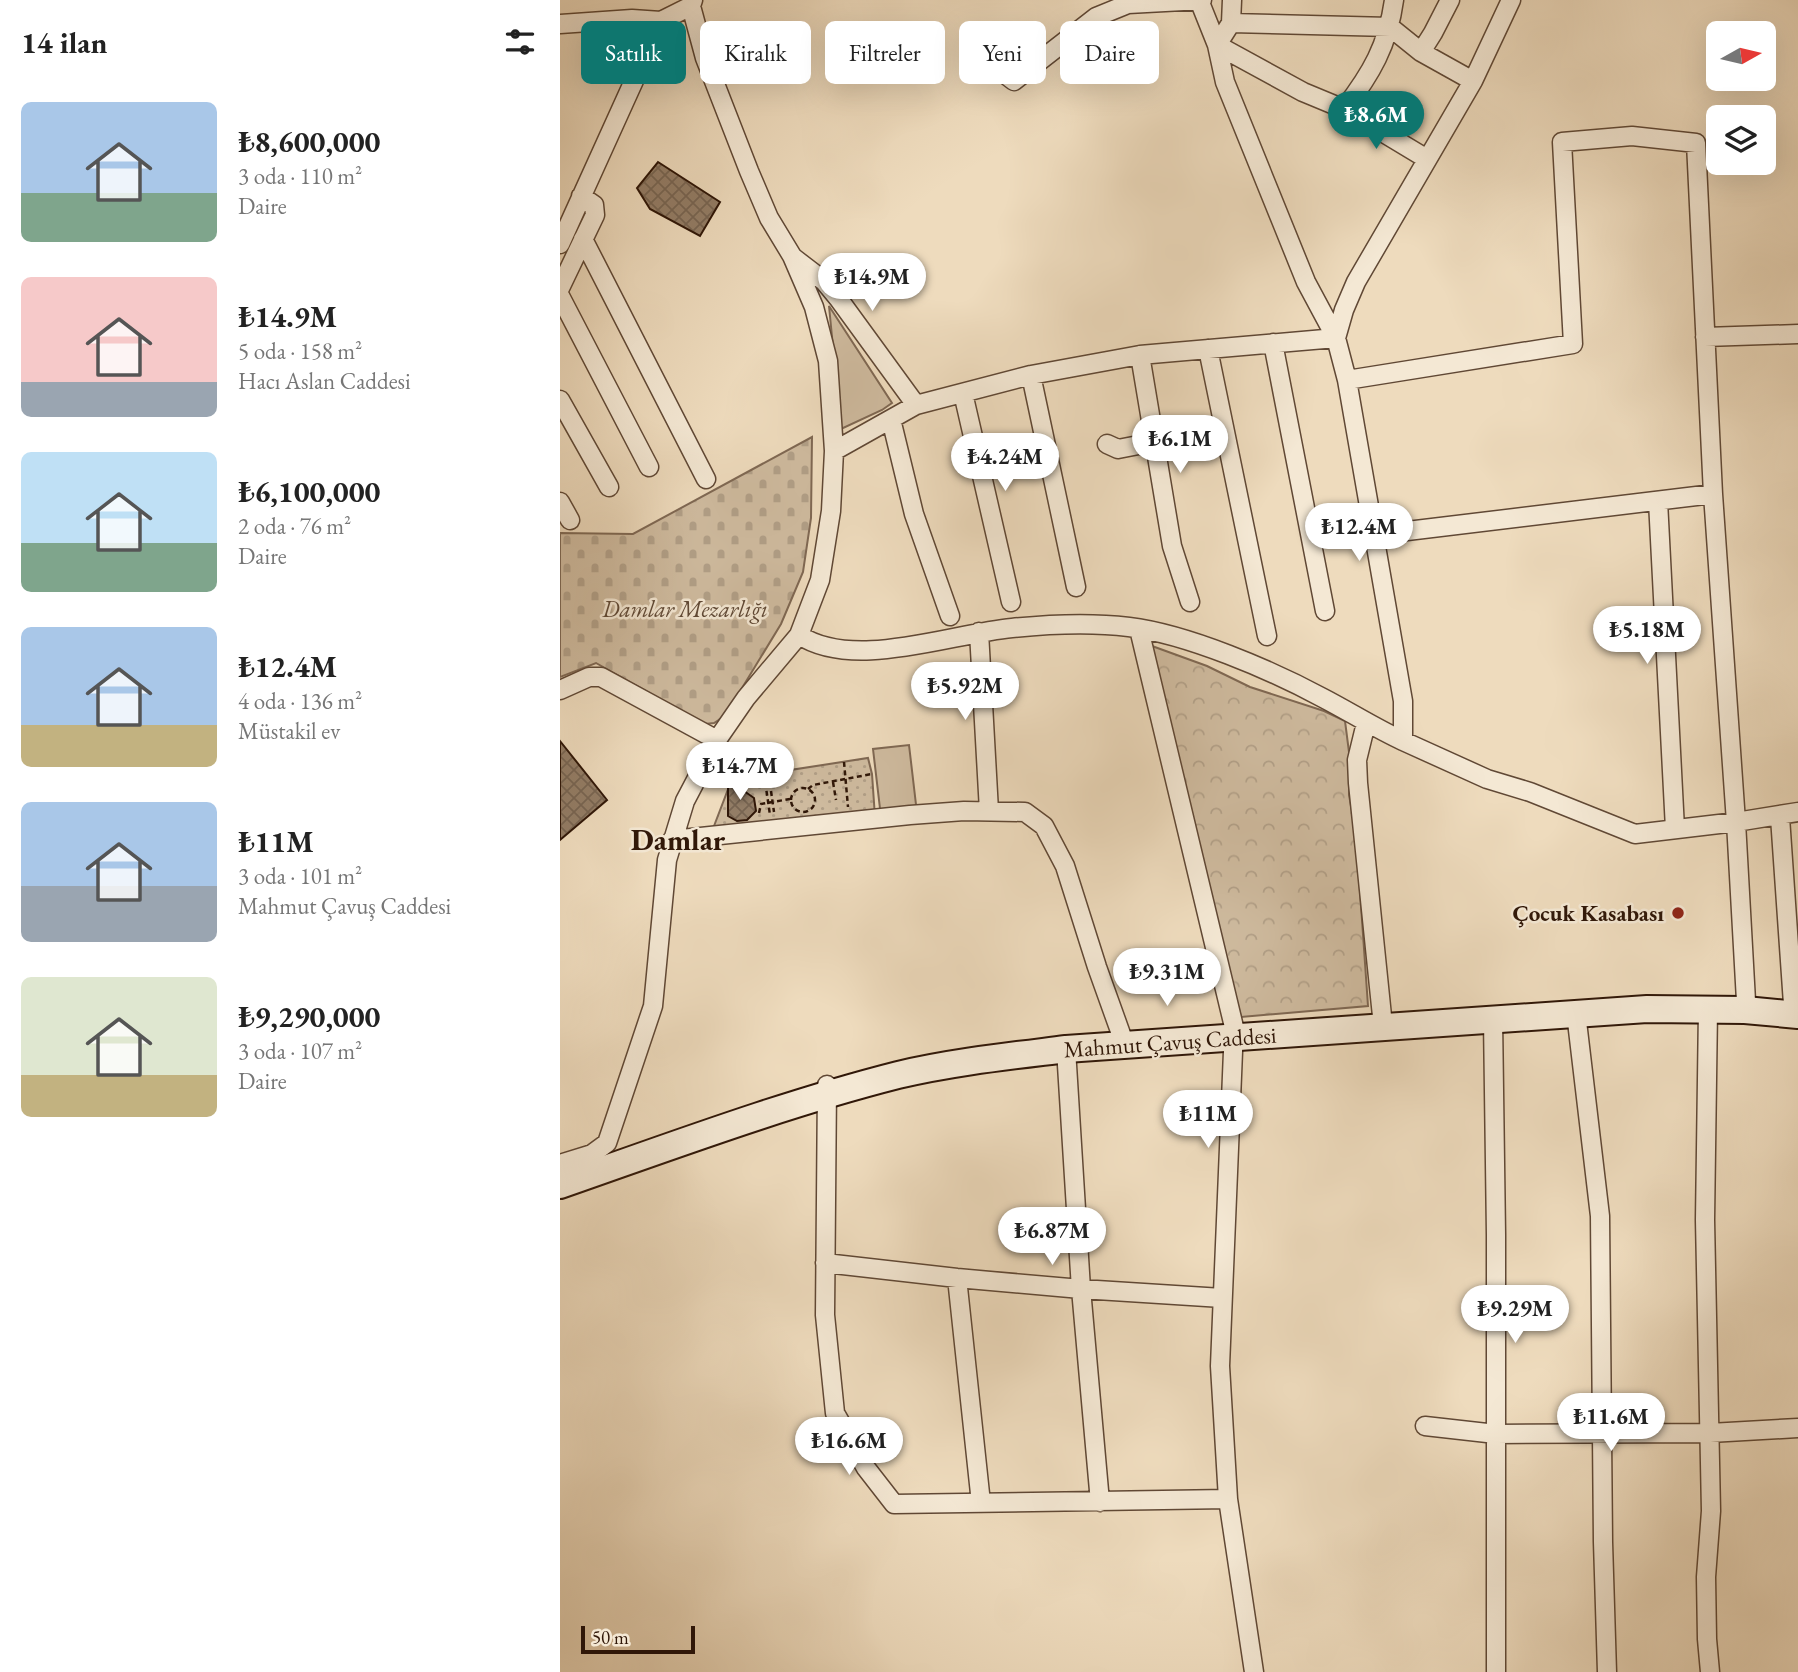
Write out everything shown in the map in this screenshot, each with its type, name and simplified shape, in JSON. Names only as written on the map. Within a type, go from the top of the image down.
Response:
[{"type":"main road","points":[[560,1172],[611,1149],[828,1090],[926,1058],[1074,1036],[1234,1032],[1382,1016],[1621,1002],[1746,1001],[1796,1008]]},
{"type":"main road","name":"Mahmut Çavuş Caddesi","points":[[560,1185],[828,1090],[929,1069],[1066,1049],[1234,1032],[1576,1013],[1796,1008]]},
{"type":"street","points":[[1046,53],[1096,8],[1200,0],[1217,45],[1225,82],[1290,245],[1336,338],[1347,380],[1403,701],[1403,741]]},
{"type":"street","points":[[1217,45],[1231,23],[1232,0]]},
{"type":"street","points":[[1344,109],[1368,78],[1390,27],[1394,0]]},
{"type":"street","points":[[1420,52],[1450,0]]},
{"type":"street","points":[[1336,338],[1356,282],[1473,81],[1511,0]]},
{"type":"street","points":[[560,1164],[611,1149],[653,1006],[667,860],[672,840],[685,801],[718,740],[746,698],[799,635],[820,580],[831,511],[834,451],[828,361],[814,307],[792,256],[769,218],[748,171],[705,58],[692,3],[661,21],[603,21]]},
{"type":"street","points":[[560,24],[581,23]]},
{"type":"street","points":[[1231,23],[1390,27],[1420,52],[1473,81]]},
{"type":"street","points":[[1217,45],[1303,92],[1344,109],[1427,159]]},
{"type":"street","points":[[560,244],[632,84]]},
{"type":"street","points":[[1347,380],[1573,344],[1562,142],[1632,136],[1696,143],[1713,494],[1746,1001]]},
{"type":"street","points":[[560,288],[595,215],[594,205],[581,197]]},
{"type":"street","points":[[583,239],[706,479]]},
{"type":"street","points":[[792,256],[824,281],[916,405]]},
{"type":"street","points":[[560,296],[649,467]]},
{"type":"street","points":[[1705,337],[1798,334]]},
{"type":"street","points":[[834,451],[916,405],[1031,375],[1140,355],[1336,338]]},
{"type":"street","points":[[1273,343],[1325,611]]},
{"type":"street","points":[[1208,349],[1267,636]]},
{"type":"street","points":[[1140,355],[1172,546],[1190,602]]},
{"type":"street","points":[[1031,375],[1076,587]]},
{"type":"street","points":[[963,393],[1011,602]]},
{"type":"street","points":[[560,400],[609,487]]},
{"type":"street","points":[[891,419],[914,514],[950,616]]},
{"type":"street","points":[[1107,444],[1118,449],[1154,442]]},
{"type":"street","points":[[1374,535],[1713,494]]},
{"type":"street","points":[[1658,501],[1675,829]]},
{"type":"street","points":[[560,502],[570,520]]},
{"type":"street","points":[[799,635],[814,644],[843,651],[879,651],[979,632],[1069,622],[1139,629],[1188,641],[1251,664],[1322,697],[1366,723],[1487,779],[1530,792],[1636,834],[1780,817],[1798,812]]},
{"type":"street","points":[[1139,629],[1234,1032],[1220,1366],[1228,1499],[1254,1672]]},
{"type":"street","points":[[979,632],[989,811]]},
{"type":"street","points":[[560,690],[589,677],[601,677],[718,740]]},
{"type":"street","points":[[1366,723],[1357,760],[1357,772],[1382,1016]]},
{"type":"street","points":[[672,840],[743,831],[773,822],[989,811],[1026,812],[1044,826],[1065,866],[1121,1034]]},
{"type":"street","points":[[1780,817],[1796,1008]]},
{"type":"street","points":[[1708,1009],[1704,1220],[1712,1511],[1706,1590],[1710,1672]]},
{"type":"street","points":[[1576,1013],[1600,1216],[1607,1672]]},
{"type":"street","points":[[1493,1019],[1496,1672]]},
{"type":"street","points":[[1066,1049],[1081,1289],[1100,1502]]},
{"type":"street","points":[[828,1090],[825,1315],[835,1413],[866,1468],[894,1504],[1228,1499]]},
{"type":"street","points":[[825,1263],[1081,1289],[1222,1298]]},
{"type":"street","points":[[957,1278],[981,1503]]},
{"type":"street","points":[[1425,1426],[1496,1434],[1710,1433],[1798,1428]]},
{"type":"path","points":[[844,762],[849,820]]},
{"type":"path","points":[[764,774],[773,822]]},
{"type":"path","points":[[743,831],[743,824],[753,821],[760,813],[761,804],[791,799],[797,789],[808,789],[813,785],[872,774]]},
{"type":"path","points":[[833,782],[836,800]]},
{"type":"path","points":[[791,799],[796,809],[803,812],[810,809],[815,798],[808,789]]},
{"type":"path","points":[[771,791],[773,822]]},
{"type":"green space","points":[[829,306],[892,403],[841,429]]},
{"type":"green space","name":"Damlar Mezarlığı","points":[[812,437],[811,518],[803,572],[781,624],[725,716],[714,723],[705,724],[596,663],[560,677],[560,533],[633,534]]},
{"type":"green space","points":[[1152,646],[1207,666],[1250,687],[1324,711],[1345,721],[1368,1006],[1241,1017],[1202,868]]},
{"type":"green space","points":[[909,745],[917,813],[881,817],[873,749]]},
{"type":"green space","points":[[868,758],[875,817],[719,833],[714,826],[732,779]]},
{"type":"building","points":[[658,162],[720,202],[700,236],[650,209],[637,188]]},
{"type":"building","points":[[560,741],[607,800],[560,840]]},
{"type":"building","points":[[742,780],[744,791],[754,798],[756,811],[747,820],[737,821],[728,816],[728,782]]},
{"type":"place","name":"Çocuk Kasabası","points":[[1678,913]]},
{"type":"district","name":"Damlar","points":[[678,840]]}]
